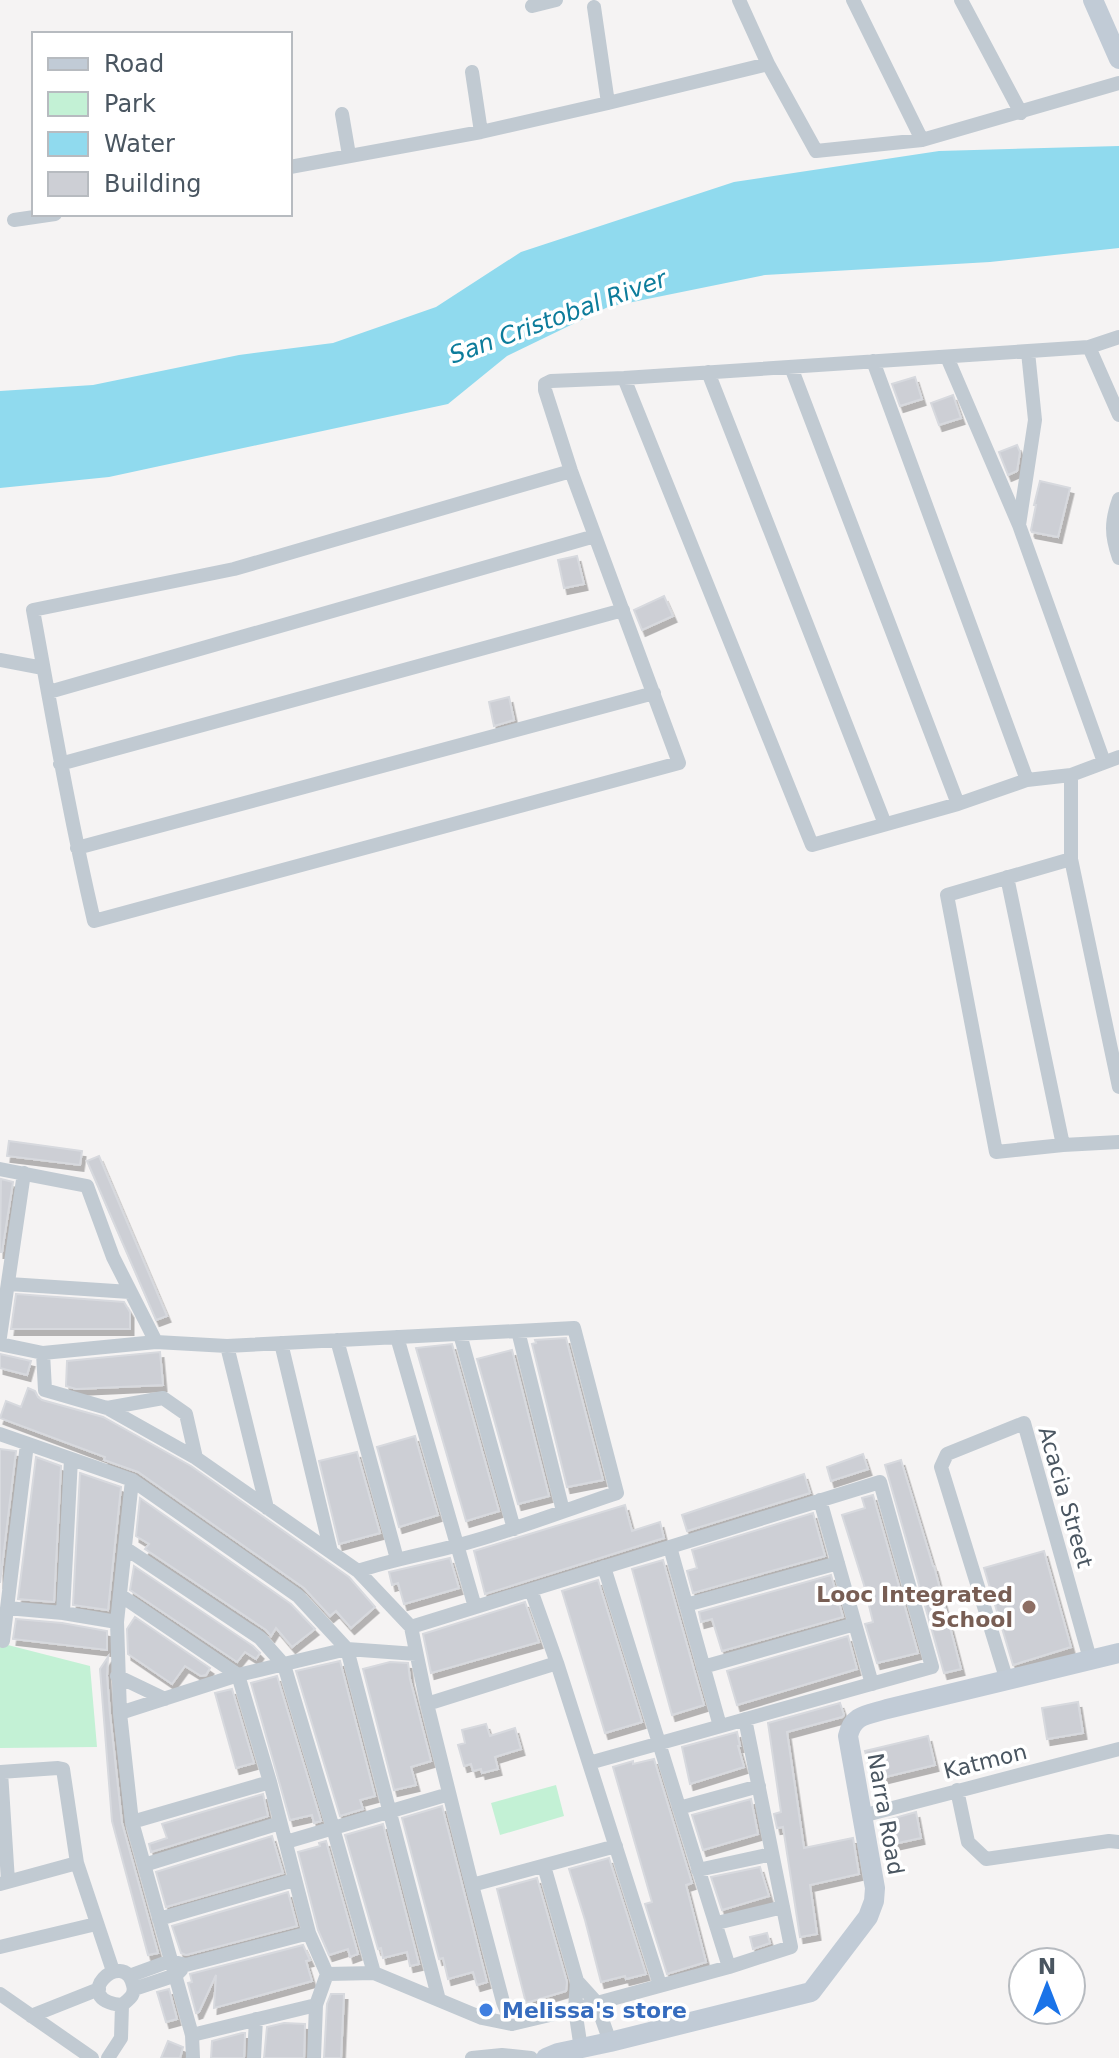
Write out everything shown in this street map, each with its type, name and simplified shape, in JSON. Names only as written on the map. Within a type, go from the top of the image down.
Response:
[{"type":"main road","points":[[1093,0],[1119,59]]},
{"type":"main road","name":"Narra Road","points":[[546,2058],[805,1994],[815,1988],[872,1911],[875,1888],[848,1736],[855,1720],[887,1709],[1119,1653]]},
{"type":"street","points":[[532,6],[556,0]]},
{"type":"street","points":[[739,0],[768,64],[816,151],[922,140],[1119,83]]},
{"type":"street","points":[[853,0],[922,140]]},
{"type":"street","points":[[961,0],[1021,113]]},
{"type":"street","points":[[594,7],[608,103]]},
{"type":"street","points":[[292,167],[481,132],[768,64]]},
{"type":"street","points":[[472,72],[481,132]]},
{"type":"street","points":[[342,114],[349,155]]},
{"type":"street","points":[[14,220],[41,216]]},
{"type":"street","points":[[571,471],[234,569],[33,610],[60,764],[94,921],[679,763],[571,471],[545,384],[558,380],[1028,352],[1089,347],[1119,337]]},
{"type":"street","points":[[1089,347],[1119,415]]},
{"type":"street","points":[[1019,525],[1035,420],[1028,352]]},
{"type":"street","points":[[947,357],[1019,525],[1104,762]]},
{"type":"street","points":[[873,361],[1027,780]]},
{"type":"street","points":[[791,367],[958,804]]},
{"type":"street","points":[[708,372],[885,824]]},
{"type":"street","points":[[624,378],[812,845],[958,804],[1027,780],[1071,775],[1119,757]]},
{"type":"street","points":[[1119,499],[1112,534],[1119,558]]},
{"type":"street","points":[[49,692],[595,536]]},
{"type":"street","points":[[60,764],[623,610]]},
{"type":"street","points":[[0,660],[43,668]]},
{"type":"street","points":[[77,848],[654,693]]},
{"type":"street","points":[[1071,775],[1071,859],[1119,1087]]},
{"type":"street","points":[[1071,859],[947,895],[996,1152],[1119,1142]]},
{"type":"street","points":[[1007,877],[1063,1145]]},
{"type":"street","points":[[0,1169],[87,1186],[113,1257],[156,1342]]},
{"type":"street","points":[[0,1337],[24,1173]]},
{"type":"street","points":[[9,1284],[130,1292]]},
{"type":"street","points":[[0,1344],[43,1353],[156,1342],[227,1346],[574,1328],[617,1493],[458,1546],[358,1571]]},
{"type":"street","points":[[518,1331],[563,1511]]},
{"type":"street","points":[[460,1334],[514,1529]]},
{"type":"street","points":[[397,1337],[475,1607]]},
{"type":"street","points":[[337,1340],[397,1559]]},
{"type":"street","points":[[281,1343],[331,1552]]},
{"type":"street","points":[[227,1346],[267,1508]]},
{"type":"street","points":[[43,1353],[45,1390],[107,1408],[196,1458],[358,1571],[411,1627],[472,1885],[503,2002],[512,2024]]},
{"type":"street","points":[[107,1408],[163,1398],[186,1414],[196,1458]]},
{"type":"street","name":"Acacia Street","points":[[1007,1681],[941,1467],[947,1454],[1024,1423],[1090,1659]]},
{"type":"street","points":[[0,1434],[132,1480],[298,1596],[347,1649],[439,2000]]},
{"type":"street","points":[[3,1641],[27,1444]]},
{"type":"street","points":[[63,1613],[71,1459]]},
{"type":"street","points":[[132,1480],[117,1622],[120,1713],[132,1822],[159,1919],[177,1967],[192,2035],[193,2058]]},
{"type":"street","points":[[411,1627],[880,1482],[932,1667],[589,1763]]},
{"type":"street","points":[[820,1500],[872,1684]]},
{"type":"street","points":[[670,1547],[720,1726]]},
{"type":"street","points":[[125,1548],[260,1638],[284,1665],[374,1973]]},
{"type":"street","points":[[686,1605],[838,1563]]},
{"type":"street","points":[[604,1567],[729,1967]]},
{"type":"street","points":[[531,1590],[660,1985]]},
{"type":"street","points":[[120,1595],[238,1675],[270,1782],[309,1933],[327,1974],[316,2005],[314,2058]]},
{"type":"street","points":[[7,1608],[117,1622]]},
{"type":"street","points":[[703,1667],[855,1624]]},
{"type":"street","points":[[120,1713],[238,1675],[347,1649],[416,1654]]},
{"type":"street","points":[[427,1704],[557,1663]]},
{"type":"street","points":[[117,1676],[165,1699]]},
{"type":"street","points":[[327,1974],[374,1973],[482,2018],[512,2024],[729,1967],[791,1947],[745,1719]]},
{"type":"street","name":"Katmon","points":[[862,1816],[1119,1749]]},
{"type":"street","points":[[77,1863],[4,1882],[0,1772],[63,1769],[77,1863],[113,1971]]},
{"type":"street","points":[[132,1822],[270,1782]]},
{"type":"street","points":[[679,1808],[759,1786]]},
{"type":"street","points":[[957,1790],[968,1842],[986,1859],[1119,1842]]},
{"type":"street","points":[[286,1842],[449,1794]]},
{"type":"street","points":[[144,1865],[280,1823]]},
{"type":"street","points":[[472,1885],[616,1846]]},
{"type":"street","points":[[698,1870],[772,1854]]},
{"type":"street","points":[[544,1866],[577,1981],[575,2009],[581,2049]]},
{"type":"street","points":[[159,1919],[294,1880]]},
{"type":"street","points":[[717,1923],[783,1907]]},
{"type":"street","points":[[0,1947],[96,1924]]},
{"type":"street","points":[[131,1982],[309,1933]]},
{"type":"street","points":[[113,1971],[121,1971],[131,1982],[132,1996],[122,2005],[108,2004],[101,1997],[99,1989],[102,1978],[113,1971]]},
{"type":"street","points":[[577,1981],[596,2002],[610,2042]]},
{"type":"street","points":[[31,2016],[99,1989]]},
{"type":"street","points":[[0,1994],[92,2058]]},
{"type":"street","points":[[108,2058],[121,2038],[122,2005]]},
{"type":"street","points":[[192,2035],[316,2005]]},
{"type":"street","points":[[254,2058],[256,2019]]},
{"type":"street","points":[[472,2058],[502,2055],[531,2058]]},
{"type":"green space","points":[[0,1643],[90,1666],[97,1747],[0,1748]]},
{"type":"green space","points":[[556,1785],[564,1816],[500,1835],[491,1803]]},
{"type":"water","name":"San Cristobal River","points":[[1119,146],[1119,248],[990,262],[765,275],[608,307],[507,356],[448,404],[109,477],[0,488],[0,391],[93,385],[239,355],[333,343],[436,307],[521,252],[734,182],[939,151]]},
{"type":"building","points":[[915,377],[922,399],[900,406],[892,384]]},
{"type":"building","points":[[953,395],[961,418],[939,425],[931,403]]},
{"type":"building","points":[[1017,445],[1020,452],[1017,471],[1008,475],[999,452]]},
{"type":"building","points":[[1040,481],[1070,488],[1058,537],[1031,530]]},
{"type":"building","points":[[577,556],[584,584],[564,588],[558,560]]},
{"type":"building","points":[[664,596],[673,616],[642,630],[634,610]]},
{"type":"building","points":[[509,697],[514,720],[494,726],[489,702]]},
{"type":"building","points":[[9,1141],[82,1151],[80,1165],[7,1156]]},
{"type":"building","points":[[99,1156],[167,1316],[156,1320],[87,1161]]},
{"type":"building","points":[[1,1179],[13,1182],[0,1252]]},
{"type":"building","points":[[16,1294],[124,1302],[130,1312],[130,1329],[11,1329]]},
{"type":"building","points":[[566,1338],[603,1480],[567,1487],[532,1344],[536,1343],[535,1340]]},
{"type":"building","points":[[452,1344],[499,1511],[466,1521],[416,1348]]},
{"type":"building","points":[[512,1350],[549,1496],[518,1504],[477,1359]]},
{"type":"building","points":[[160,1352],[163,1385],[76,1389],[66,1386],[67,1361]]},
{"type":"building","points":[[0,1354],[31,1361],[27,1375],[0,1368]]},
{"type":"building","points":[[28,1388],[42,1400],[103,1417],[191,1466],[349,1577],[375,1607],[351,1628],[336,1611],[330,1616],[304,1588],[138,1472],[0,1418],[6,1401],[21,1407]]},
{"type":"building","points":[[415,1436],[438,1515],[399,1527],[377,1447]]},
{"type":"building","points":[[0,1449],[16,1451],[0,1583]]},
{"type":"building","points":[[357,1452],[380,1533],[339,1544],[319,1461]]},
{"type":"building","points":[[863,1454],[868,1469],[831,1481],[827,1467]]},
{"type":"building","points":[[36,1457],[61,1466],[54,1602],[18,1599]]},
{"type":"building","points":[[901,1460],[934,1566],[961,1669],[944,1673],[885,1465]]},
{"type":"building","points":[[80,1473],[121,1487],[108,1610],[73,1605]]},
{"type":"building","points":[[804,1474],[810,1493],[687,1531],[682,1515]]},
{"type":"building","points":[[873,1495],[918,1653],[877,1663],[865,1624],[873,1622],[842,1515],[865,1508],[862,1498]]},
{"type":"building","points":[[140,1498],[291,1604],[315,1629],[292,1647],[276,1628],[271,1636],[145,1549],[149,1544],[136,1536]]},
{"type":"building","points":[[625,1505],[632,1531],[660,1522],[664,1538],[485,1594],[474,1551]]},
{"type":"building","points":[[813,1513],[825,1556],[693,1593],[687,1571],[697,1568],[692,1550]]},
{"type":"building","name":"Looc Integrated School","points":[[1044,1551],[1071,1647],[1013,1665],[984,1568]]},
{"type":"building","points":[[450,1558],[459,1588],[404,1604],[398,1583],[392,1585],[389,1572]]},
{"type":"building","points":[[663,1560],[704,1705],[672,1715],[632,1569]]},
{"type":"building","points":[[134,1566],[253,1646],[260,1653],[256,1659],[245,1652],[237,1662],[130,1590]]},
{"type":"building","points":[[831,1575],[843,1617],[722,1651],[712,1619],[701,1622],[699,1612]]},
{"type":"building","points":[[598,1580],[642,1722],[605,1733],[562,1591]]},
{"type":"building","points":[[525,1602],[539,1642],[431,1673],[423,1634]]},
{"type":"building","points":[[135,1617],[210,1668],[206,1675],[201,1676],[185,1666],[172,1684],[128,1654],[127,1629]]},
{"type":"building","points":[[16,1619],[107,1631],[107,1650],[13,1639]]},
{"type":"building","points":[[848,1636],[857,1669],[737,1705],[727,1671]]},
{"type":"building","points":[[108,1657],[110,1714],[122,1823],[158,1953],[148,1955],[112,1821],[100,1669]]},
{"type":"building","points":[[340,1661],[375,1796],[360,1800],[363,1809],[340,1816],[296,1671]]},
{"type":"building","points":[[390,1662],[408,1663],[431,1761],[411,1767],[416,1785],[394,1790],[363,1669]]},
{"type":"building","points":[[277,1676],[321,1821],[314,1823],[312,1815],[290,1820],[251,1683]]},
{"type":"building","points":[[232,1689],[254,1763],[236,1768],[215,1693]]},
{"type":"building","points":[[1078,1702],[1083,1733],[1047,1739],[1042,1708]]},
{"type":"building","points":[[840,1703],[842,1717],[787,1732],[804,1848],[853,1838],[859,1874],[810,1885],[817,1934],[800,1937],[783,1827],[777,1828],[774,1814],[781,1812],[768,1723]]},
{"type":"building","points":[[486,1724],[490,1736],[515,1728],[521,1749],[495,1757],[498,1769],[482,1773],[481,1769],[473,1771],[471,1764],[464,1766],[458,1745],[465,1743],[462,1730]]},
{"type":"building","points":[[737,1732],[744,1767],[690,1784],[682,1747]]},
{"type":"building","points":[[928,1736],[935,1765],[873,1780],[865,1751]]},
{"type":"building","points":[[654,1759],[692,1883],[686,1885],[706,1962],[667,1974],[645,1904],[652,1902],[613,1767]]},
{"type":"building","points":[[263,1794],[268,1816],[151,1852],[149,1844],[167,1838],[162,1824]]},
{"type":"building","points":[[751,1799],[758,1834],[703,1850],[692,1815]]},
{"type":"building","points":[[442,1806],[487,1982],[477,1985],[473,1972],[448,1979],[443,1958],[439,1959],[402,1818]]},
{"type":"building","points":[[916,1812],[921,1838],[889,1845],[884,1821]]},
{"type":"building","points":[[383,1824],[419,1964],[410,1966],[407,1952],[383,1958],[345,1835]]},
{"type":"building","points":[[272,1836],[283,1873],[166,1907],[156,1872]]},
{"type":"building","points":[[326,1841],[358,1954],[350,1957],[348,1949],[329,1955],[318,1930],[298,1852],[320,1846],[319,1843]]},
{"type":"building","points":[[609,1858],[646,1974],[601,1982],[569,1869]]},
{"type":"building","points":[[760,1867],[769,1896],[722,1910],[711,1877]]},
{"type":"building","points":[[537,1878],[567,1982],[566,1991],[526,2003],[497,1889]]},
{"type":"building","points":[[288,1892],[297,1926],[186,1955],[181,1953],[172,1926]]},
{"type":"building","points":[[767,1933],[770,1943],[753,1949],[750,1937]]},
{"type":"building","points":[[303,1945],[310,1960],[306,1961],[312,1981],[214,2008],[216,1975],[196,2013],[188,1983],[192,1982],[190,1974]]},
{"type":"building","points":[[169,1989],[177,2019],[166,2022],[157,1992]]},
{"type":"building","points":[[331,1994],[344,1994],[341,2058],[324,2058],[327,2004]]},
{"type":"building","points":[[284,2023],[305,2024],[304,2058],[264,2058],[267,2027]]},
{"type":"building","points":[[245,2033],[244,2058],[211,2058],[212,2041]]},
{"type":"building","points":[[168,2041],[183,2047],[180,2058],[161,2058]]},
{"type":"place","name":"Looc Integrated School","points":[[1029,1607]]},
{"type":"place","name":"Melissa's store","points":[[486,2010]]}]
